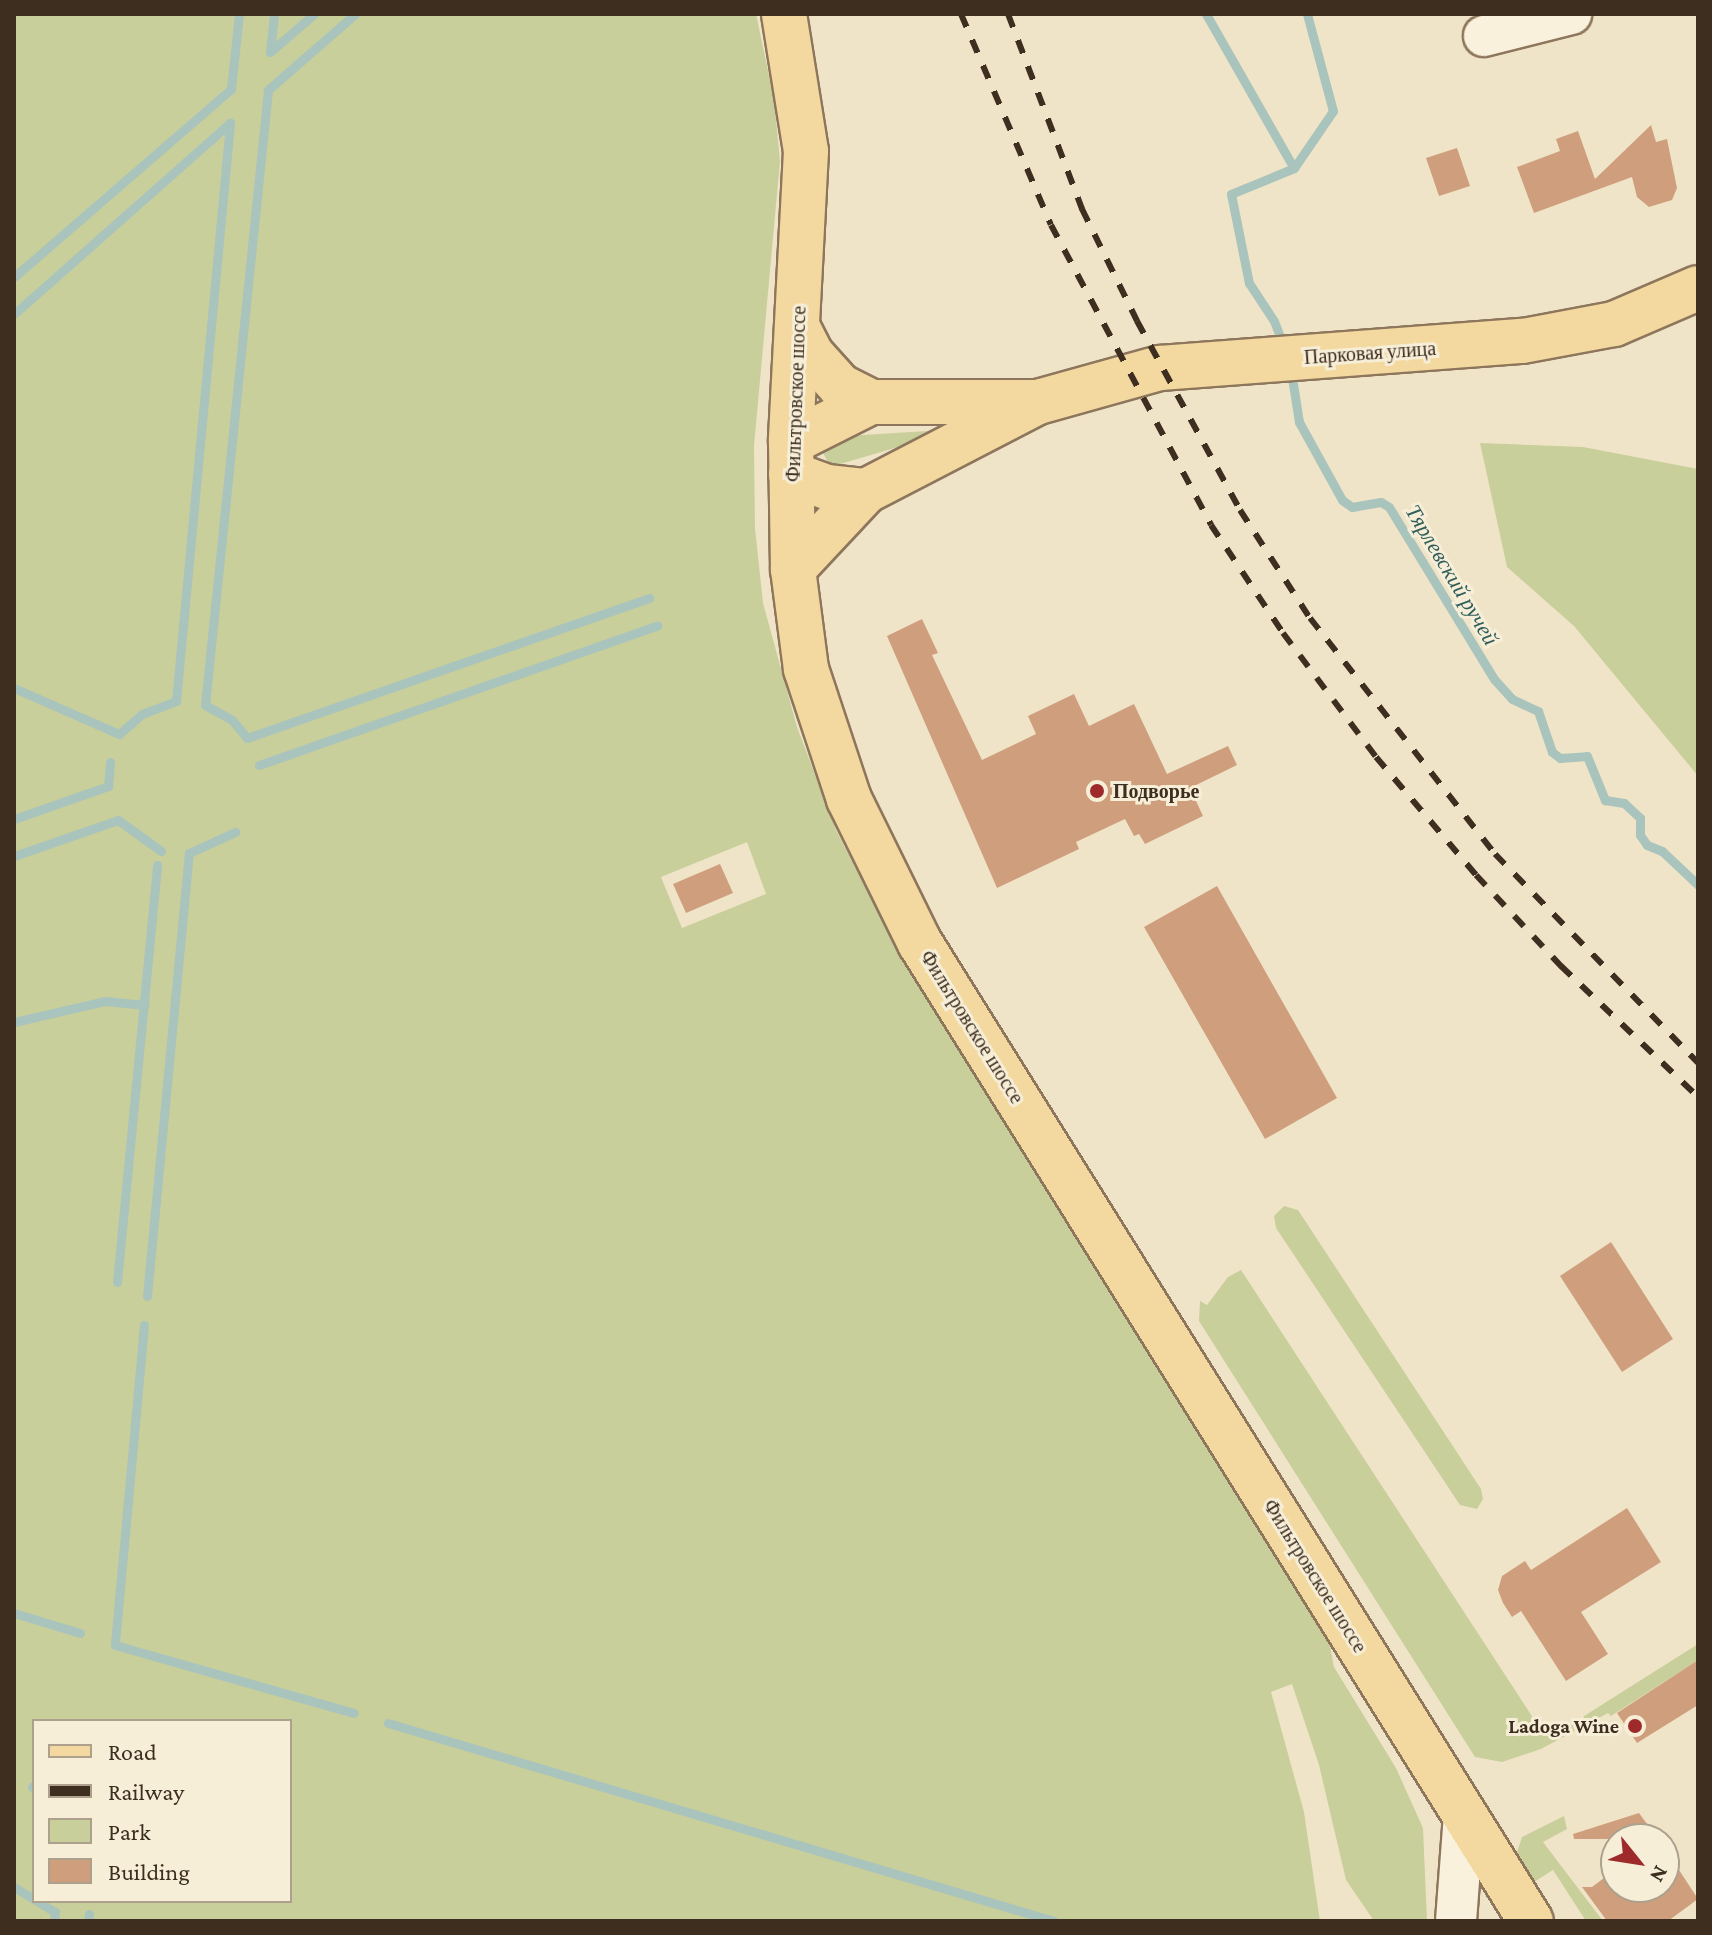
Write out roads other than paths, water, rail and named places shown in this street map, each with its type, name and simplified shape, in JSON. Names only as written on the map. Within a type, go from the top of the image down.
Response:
[{"type":"main road","name":"Фильтровское шоссе","points":[[784,14],[806,151],[791,458],[793,569],[802,647],[825,738],[895,896],[1531,1921]]},
{"type":"main road","name":"Парковая улица","points":[[866,491],[1038,402],[1160,368],[1337,356],[1565,334],[1624,321],[1698,288]]},
{"type":"main road","name":"Парковая улица","points":[[798,328],[812,355],[840,386],[871,402],[1038,402]]},
{"type":"main road","points":[[866,491],[827,487],[791,458],[871,402]]},
{"type":"main road","points":[[793,569],[866,491]]},
{"type":"street","points":[[1484,36],[1571,14]]},
{"type":"street","points":[[1456,1921],[1464,1814]]},
{"type":"waterway","points":[[14,277],[231,89],[239,14]]},
{"type":"waterway","points":[[270,52],[274,14]]},
{"type":"waterway","points":[[270,52],[314,14]]},
{"type":"waterway","points":[[355,14],[268,90],[205,705],[232,720],[247,738],[649,598]]},
{"type":"waterway","name":"Тярлевский ручей","points":[[1206,14],[1294,168],[1231,194],[1249,283],[1274,321],[1285,349]]},
{"type":"waterway","points":[[1294,168],[1333,111],[1307,14]]},
{"type":"waterway","points":[[14,314],[230,123]]},
{"type":"waterway","points":[[14,688],[119,734],[142,714],[176,701],[230,123]]},
{"type":"waterway","name":"Тярлевский ручей","points":[[1291,371],[1299,422],[1342,500],[1352,507],[1381,502],[1389,507],[1494,679],[1512,699],[1538,711],[1552,752],[1560,758],[1587,756],[1605,800],[1624,803],[1640,818],[1640,835],[1647,845],[1662,851],[1698,885]]},
{"type":"waterway","points":[[259,765],[657,626]]},
{"type":"waterway","points":[[14,819],[108,786],[110,762]]},
{"type":"waterway","points":[[14,856],[118,820],[161,851]]},
{"type":"waterway","points":[[147,1296],[189,853],[235,832]]},
{"type":"waterway","points":[[117,1282],[157,865]]},
{"type":"waterway","points":[[14,1022],[105,1001],[145,1005]]},
{"type":"waterway","points":[[144,1325],[115,1645],[354,1713]]},
{"type":"waterway","points":[[14,1613],[80,1633]]},
{"type":"waterway","points":[[388,1723],[1054,1921]]},
{"type":"waterway","points":[[14,1887],[32,1898]]},
{"type":"waterway","points":[[40,1903],[55,1912],[54,1921]]},
{"type":"waterway","points":[[88,1921],[89,1914]]},
{"type":"railway","points":[[961,14],[1051,225],[1211,525],[1283,633],[1376,757],[1476,875],[1561,966],[1698,1097]]},
{"type":"railway","points":[[1008,14],[1082,209],[1137,321],[1240,510],[1310,618],[1495,854],[1698,1063]]},
{"type":"place","name":"Подворье","points":[[1097,791]]},
{"type":"place","name":"Ladoga Wine","points":[[1635,1726]]}]
